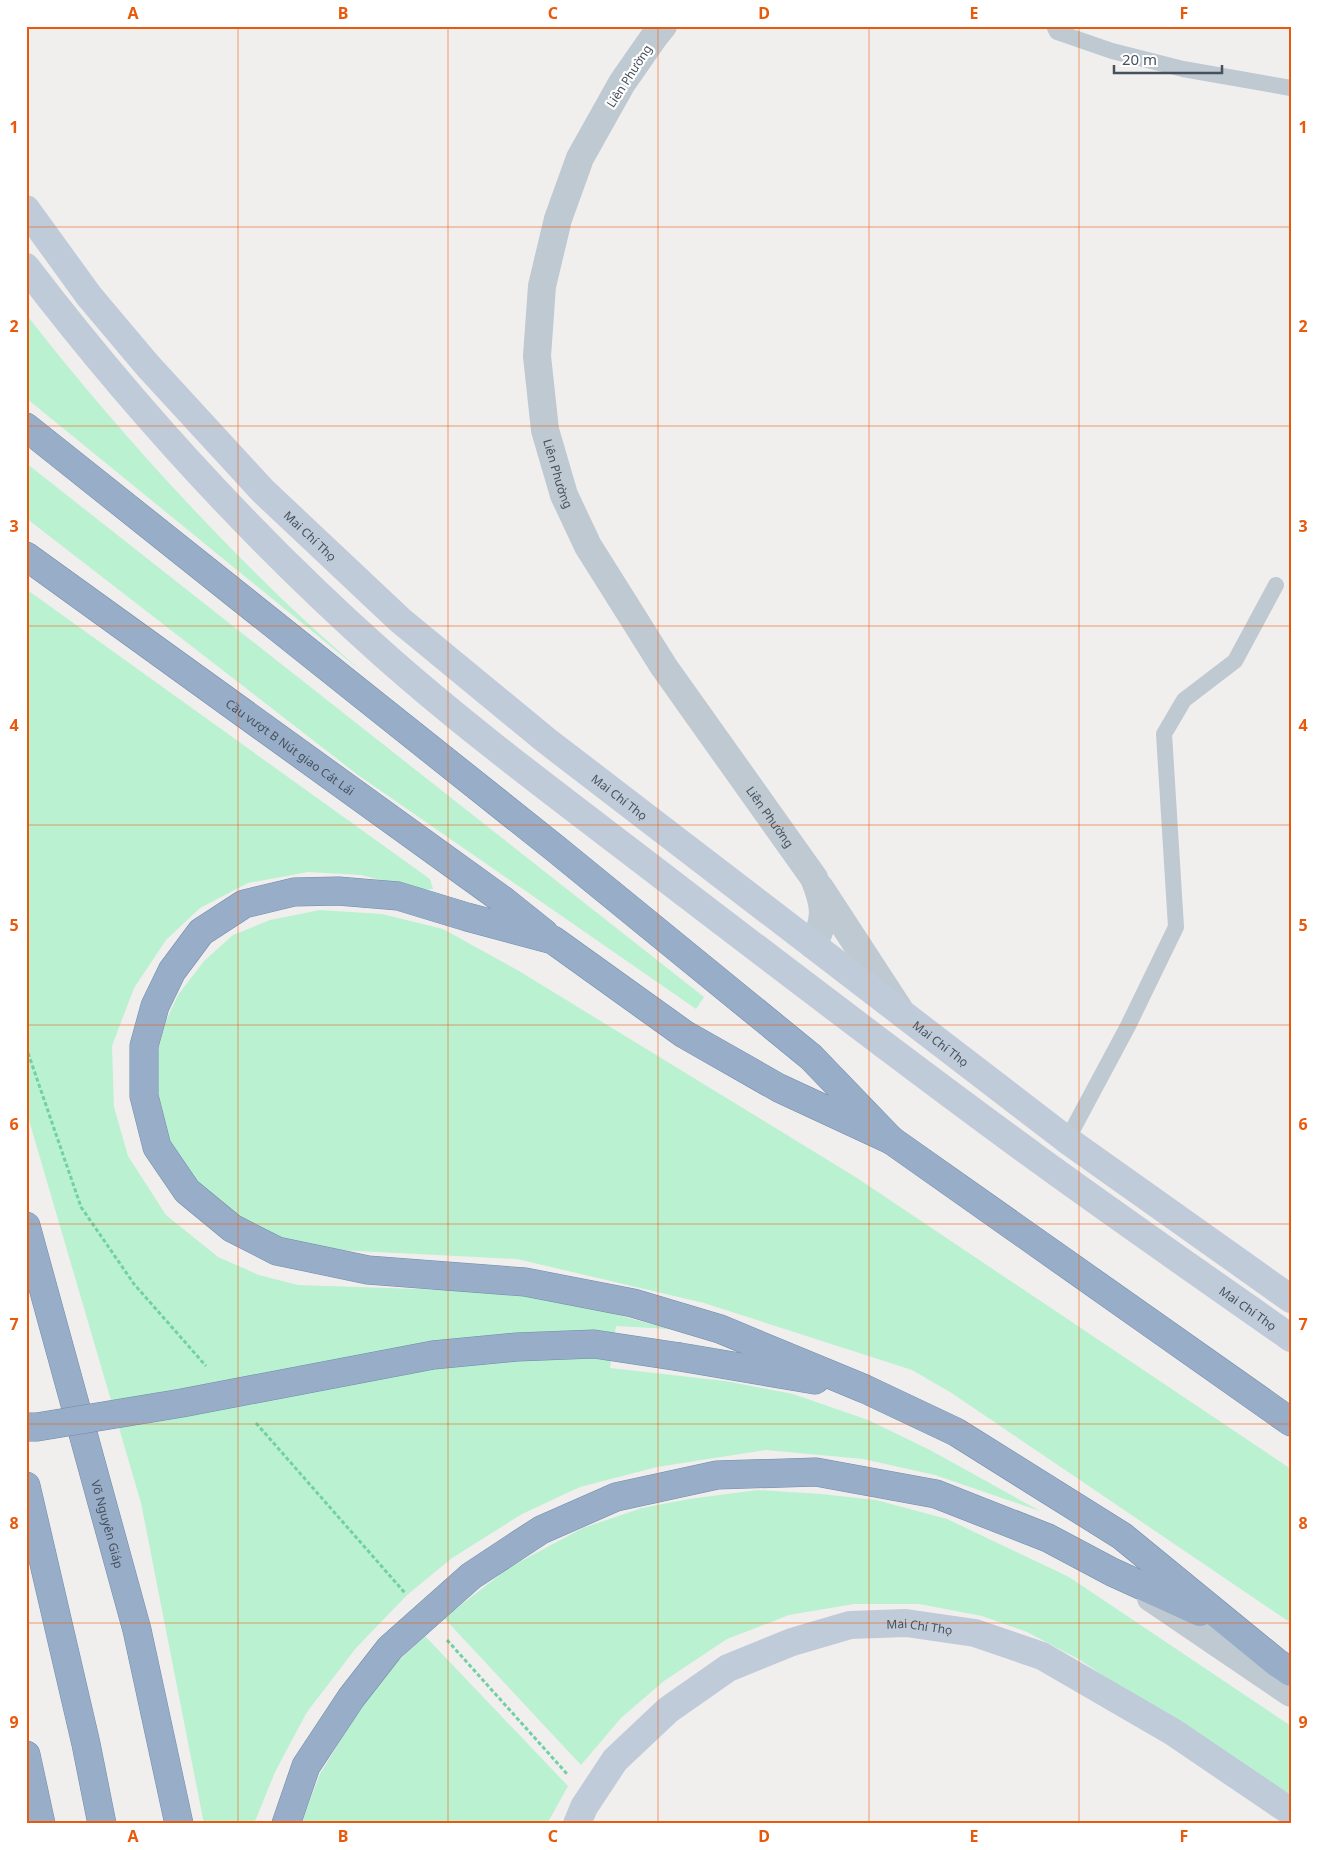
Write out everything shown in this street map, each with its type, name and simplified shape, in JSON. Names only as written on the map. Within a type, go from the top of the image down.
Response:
[{"type":"highway","points":[[26,427],[556,849],[803,1051],[892,1140],[1291,1422]]},
{"type":"highway","name":"Cầu vượt B Nút giao Cát Lái","points":[[26,556],[504,901],[553,940],[684,1034],[779,1088],[892,1140]]},
{"type":"highway","points":[[553,940],[398,896],[338,891],[294,892],[244,904],[202,932],[172,971],[155,1006],[144,1046],[144,1096],[157,1147],[187,1192],[232,1228],[277,1251],[368,1270],[525,1282],[633,1303],[720,1329],[865,1389],[956,1432],[1122,1536],[1283,1667]]},
{"type":"highway","name":"Võ Nguyên Giáp","points":[[26,1226],[137,1630],[179,1824]]},
{"type":"highway","points":[[26,1427],[37,1427],[182,1403],[433,1356],[517,1347],[594,1344],[865,1389]]},
{"type":"highway","points":[[286,1824],[306,1766],[351,1698],[390,1648],[479,1571],[541,1530],[616,1497],[717,1475],[816,1472],[936,1494],[1048,1538],[1112,1572],[1233,1627]]},
{"type":"highway","points":[[27,1488],[86,1744],[102,1824]]},
{"type":"highway","points":[[26,1755],[42,1824]]},
{"type":"main road","name":"Mai Chí Thọ","points":[[26,209],[89,296],[148,366],[263,491],[400,620],[547,741],[1067,1140],[1291,1299]]},
{"type":"main road","name":"Mai Chí Thọ","points":[[26,267],[66,320],[140,408],[218,493],[299,576],[377,648],[472,729],[791,974],[1038,1159],[1291,1338]]},
{"type":"main road","points":[[791,974],[813,945]]},
{"type":"main road","name":"Mai Chí Thọ","points":[[577,1824],[584,1806],[615,1760],[668,1710],[728,1668],[792,1642],[850,1625],[906,1622],[975,1633],[1042,1656],[1173,1732],[1291,1812]]},
{"type":"street","name":"Liên Phường","points":[[664,26],[654,37],[622,83],[580,158],[558,219],[542,286],[537,356],[545,430],[564,495],[588,546],[664,667],[814,878],[901,1012]]},
{"type":"street","name":"Liên Phường","points":[[813,945],[821,930],[823,900],[814,878]]},
{"type":"street","points":[[1112,1572],[1291,1692]]},
{"type":"lane","points":[[1054,26],[1057,32],[1112,51],[1183,69],[1291,88]]},
{"type":"lane","points":[[1067,1140],[1128,1026],[1176,927],[1164,734],[1184,700],[1235,661],[1276,585]]},
{"type":"path","points":[[26,1046],[82,1207],[134,1284],[211,1372]]},
{"type":"path","points":[[250,1416],[406,1593]]},
{"type":"path","points":[[447,1640],[572,1779]]},
{"type":"green space","points":[[26,314],[85,388],[180,495],[246,564],[361,671],[26,398]]},
{"type":"green space","points":[[26,463],[704,997],[696,1009],[358,775],[26,518]]},
{"type":"green space","points":[[26,589],[430,879],[433,889],[419,890],[361,875],[308,872],[248,883],[200,908],[166,940],[134,988],[112,1046],[114,1107],[128,1156],[166,1215],[218,1257],[259,1275],[298,1285],[505,1292],[567,1301],[669,1329],[616,1326],[610,1368],[725,1381],[793,1394],[868,1420],[930,1450],[1040,1511],[935,1475],[863,1459],[766,1450],[657,1467],[580,1487],[522,1514],[452,1558],[407,1595],[356,1648],[307,1712],[275,1772],[254,1824],[204,1824],[141,1503],[26,1110]]},
{"type":"green space","points":[[320,910],[382,914],[443,929],[519,971],[857,1178],[1291,1469],[1291,1623],[950,1392],[912,1370],[704,1303],[517,1259],[318,1249],[274,1236],[237,1218],[214,1200],[187,1170],[165,1134],[157,1094],[158,1051],[166,1021],[178,995],[204,961],[233,935],[270,920]]},
{"type":"green space","points":[[758,1490],[876,1500],[947,1519],[1069,1577],[1291,1726],[1291,1802],[1080,1660],[1027,1632],[982,1616],[919,1604],[854,1604],[789,1615],[727,1639],[664,1681],[621,1718],[581,1765],[444,1618],[510,1567],[583,1528],[642,1508],[689,1499]]},
{"type":"green space","points":[[425,1636],[568,1786],[547,1824],[301,1824],[320,1774],[358,1712],[397,1662]]}]
